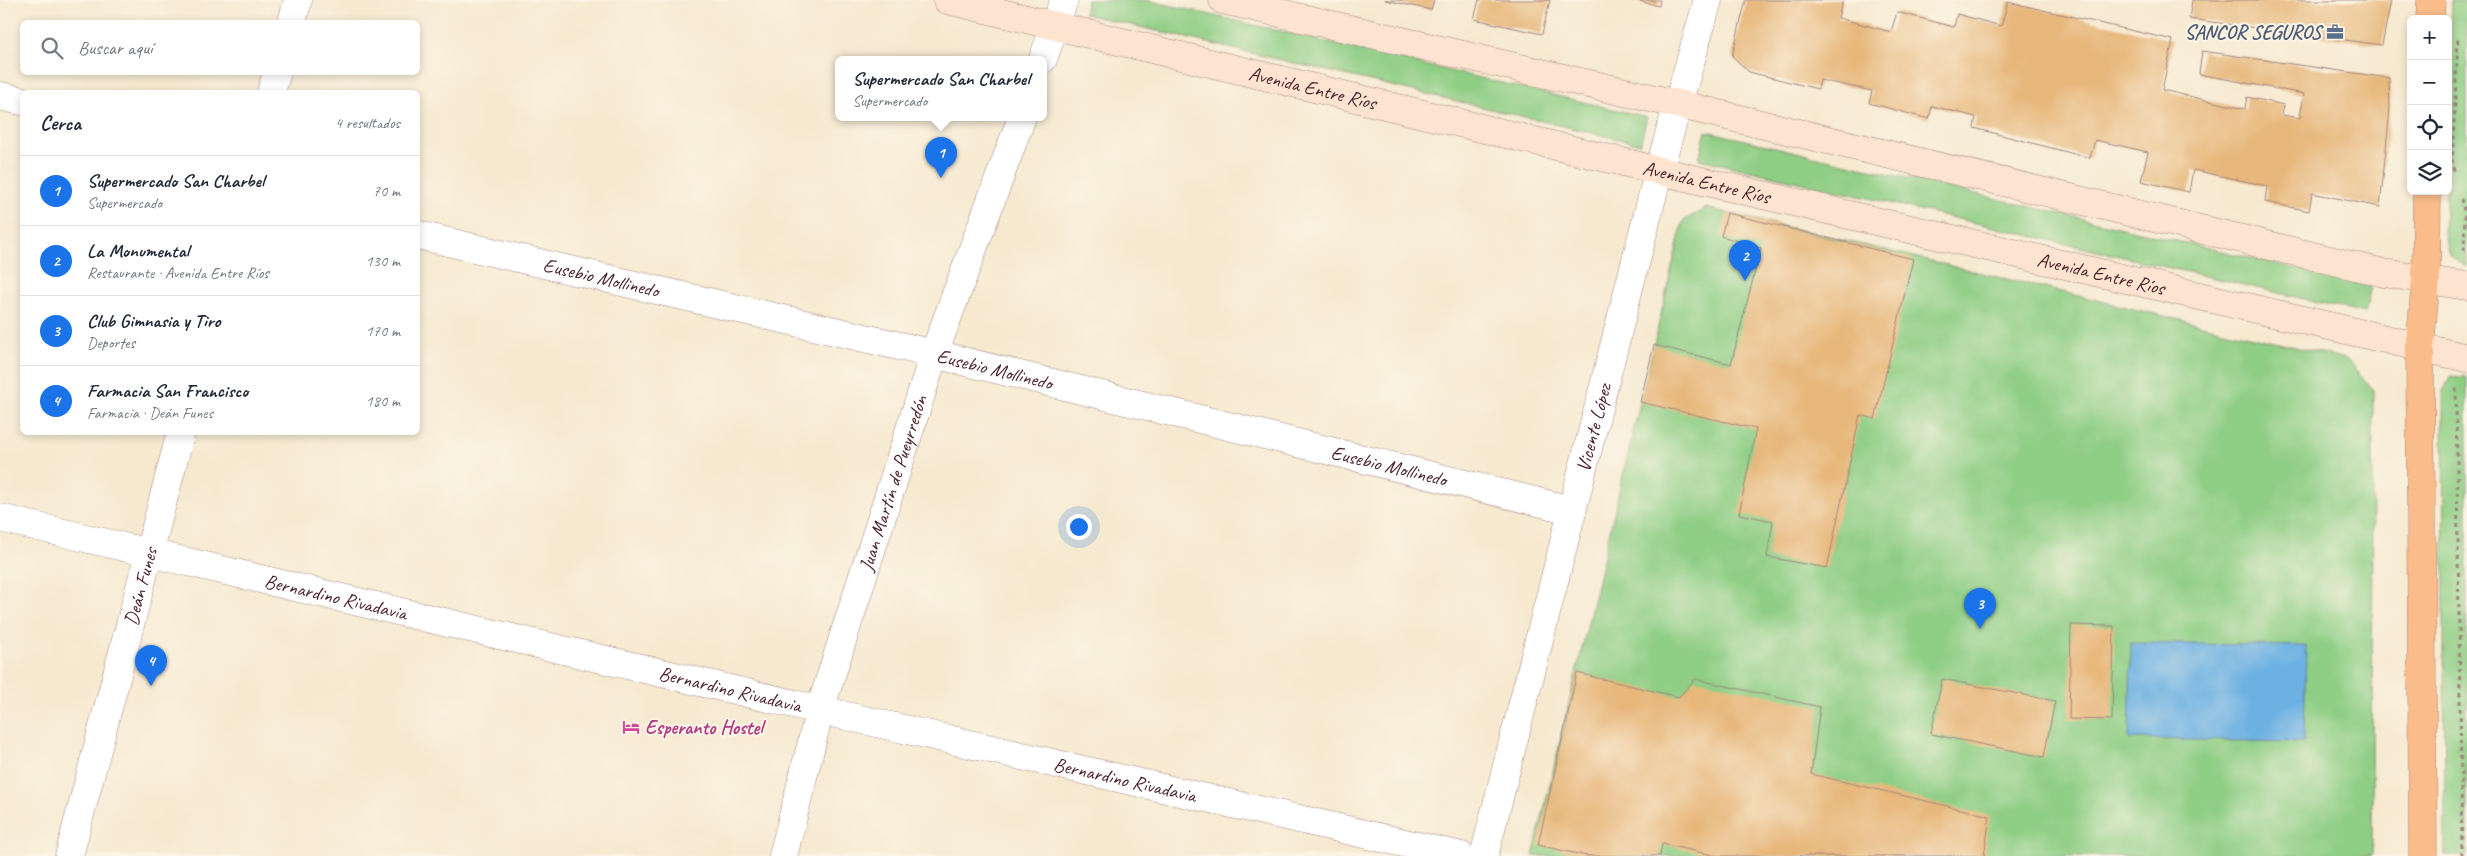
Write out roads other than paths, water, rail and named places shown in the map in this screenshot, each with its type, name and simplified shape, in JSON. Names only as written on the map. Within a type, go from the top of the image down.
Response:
[{"type":"main road","name":"Avenida Entre Ríos","points":[[947,0],[1060,13],[1658,170],[2462,357]]},
{"type":"main road","points":[[1223,0],[1677,104],[2384,274],[2466,285]]},
{"type":"main road","points":[[2430,15],[2431,0]]},
{"type":"main road","points":[[2423,856],[2420,347],[2426,280],[2427,195]]},
{"type":"street","points":[[293,20],[298,0]]},
{"type":"street","name":"Vicente López","points":[[1484,856],[1658,170],[1708,0]]},
{"type":"street","points":[[1044,56],[1060,13]]},
{"type":"street","points":[[272,90],[276,75]]},
{"type":"street","points":[[0,96],[20,101]]},
{"type":"street","name":"Juan Martín de Pueyrredón","points":[[784,856],[820,710],[934,354],[1021,121]]},
{"type":"street","name":"Eusebio Mollinedo","points":[[420,235],[934,354],[1571,510]]},
{"type":"street","name":"Deán Funes","points":[[69,856],[180,435]]},
{"type":"street","name":"Bernardino Rivadavia","points":[[0,518],[820,710],[1461,856]]},
{"type":"water","points":[[2131,643],[2306,646],[2304,742],[2129,739]]},
{"type":"place","name":"SANCOR SEGUROS","points":[[2335,32]]},
{"type":"place","name":"Supermercado San Charbel","points":[[941,178]]},
{"type":"place","name":"La Monumental","points":[[1745,281]]},
{"type":"place","name":"Club Gimnasia y Tiro","points":[[1980,629]]},
{"type":"place","name":"Farmacia San Francisco","points":[[151,686]]},
{"type":"place","name":"Esperanto Hostel","points":[[631,727]]}]
